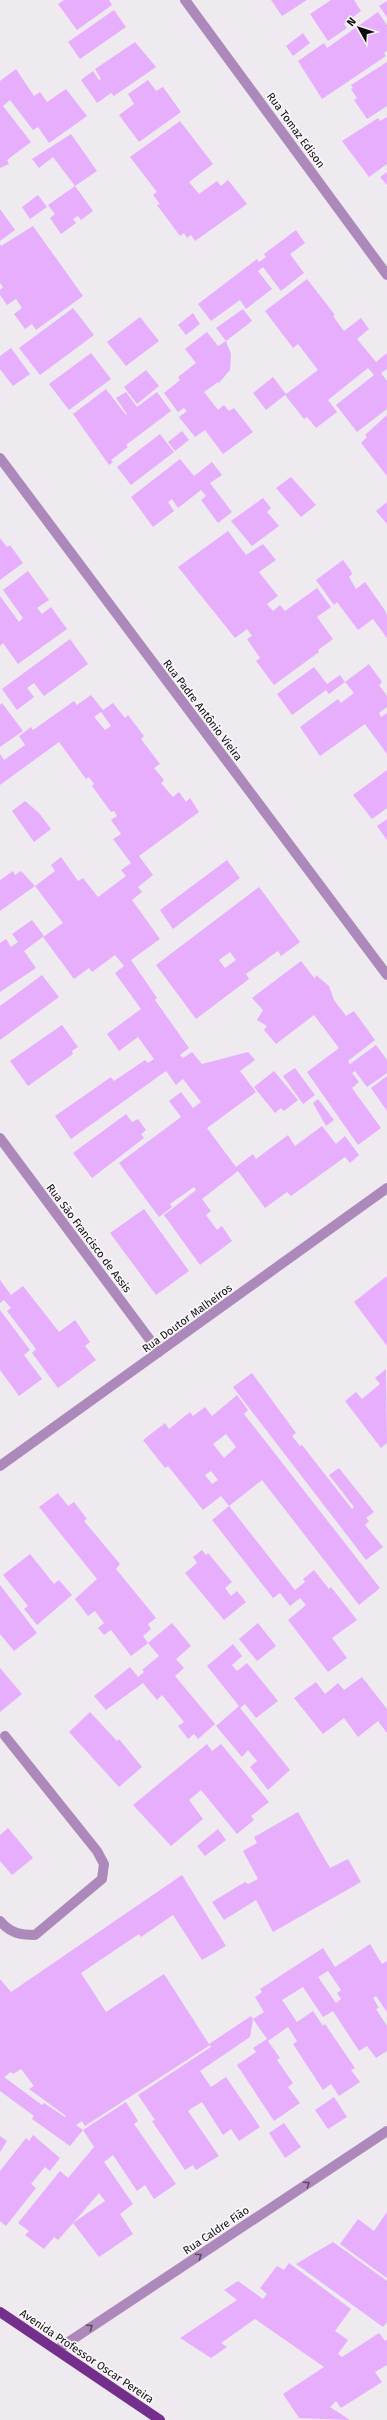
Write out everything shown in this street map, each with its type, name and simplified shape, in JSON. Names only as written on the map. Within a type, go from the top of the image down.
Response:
[{"type":"main road","name":"Avenida Professor Oscar Pereira","points":[[0,2312],[58,2349],[160,2420]]},
{"type":"street","name":"Rua Tomaz Edison","points":[[185,0],[387,275]]},
{"type":"street","name":"Rua Padre Antônio Vieira","points":[[0,458],[387,975]]},
{"type":"street","name":"Rua São Francisco de Assis","points":[[0,1138],[159,1352]]},
{"type":"street","name":"Rua Doutor Malheiros","points":[[0,1466],[387,1188]]},
{"type":"street","points":[[0,1921],[7,1930],[20,1935],[35,1935],[102,1879],[104,1864],[97,1851],[5,1736]]},
{"type":"street","name":"Rua Caldre Fião","points":[[58,2349],[387,2131]]},
{"type":"building","points":[[64,0],[109,0],[112,5],[77,30],[58,4]]},
{"type":"building","points":[[271,0],[307,0],[282,16]]},
{"type":"building","points":[[331,0],[354,0],[361,11],[344,24],[347,28],[328,41],[310,14]]},
{"type":"building","points":[[387,1],[387,17],[379,6]]},
{"type":"building","points":[[114,10],[126,27],[80,59],[68,42]]},
{"type":"building","points":[[378,12],[387,25],[387,51],[384,53],[386,56],[322,99],[298,61],[324,43],[327,48]]},
{"type":"building","points":[[303,33],[310,43],[293,56],[286,46]]},
{"type":"building","points":[[135,42],[156,67],[114,96],[111,93],[97,103],[81,80],[93,71],[99,80],[101,79],[95,69]]},
{"type":"building","points":[[387,62],[387,106],[367,119],[354,100],[357,98],[351,89],[353,88],[351,85]]},
{"type":"building","points":[[16,69],[34,96],[40,92],[47,102],[66,89],[87,116],[49,143],[38,127],[33,130],[10,100],[3,106],[31,142],[7,160],[9,164],[0,168],[0,81]]},
{"type":"building","points":[[148,80],[156,91],[163,87],[181,112],[139,142],[119,115],[134,104],[128,94]]},
{"type":"building","points":[[387,117],[387,164],[369,177],[342,141],[378,118],[380,121]]},
{"type":"building","points":[[180,121],[213,164],[189,182],[199,194],[217,181],[221,186],[228,180],[247,204],[195,241],[191,235],[187,238],[184,233],[180,236],[157,205],[160,204],[153,195],[157,192],[130,157]]},
{"type":"building","points":[[71,134],[97,171],[75,186],[53,157],[39,168],[32,159]]},
{"type":"building","points":[[387,172],[387,185],[380,177]]},
{"type":"building","points":[[75,186],[93,211],[81,220],[78,216],[73,219],[76,223],[61,234],[50,218],[55,214],[48,205]]},
{"type":"building","points":[[38,195],[47,207],[30,219],[22,207]]},
{"type":"building","points":[[0,209],[15,230],[0,241]]},
{"type":"building","points":[[33,226],[83,296],[36,330],[32,324],[25,329],[14,314],[22,308],[16,299],[7,305],[0,295],[0,290],[3,287],[0,283],[0,244],[1,246]]},
{"type":"building","points":[[296,230],[305,243],[290,254],[304,273],[281,291],[263,267],[258,271],[272,289],[246,309],[240,300],[211,321],[198,304],[257,259],[259,262],[266,257],[264,254]]},
{"type":"building","points":[[307,279],[335,315],[333,316],[344,331],[361,318],[369,329],[357,339],[376,362],[387,353],[387,369],[381,373],[387,381],[387,409],[357,432],[336,405],[374,375],[368,368],[328,400],[337,412],[316,428],[307,417],[304,419],[285,395],[266,410],[253,393],[273,377],[286,394],[318,370],[298,344],[293,348],[265,311]]},
{"type":"building","points":[[73,308],[94,335],[40,375],[19,348]]},
{"type":"building","points":[[243,309],[252,321],[226,341],[216,328]]},
{"type":"building","points":[[193,313],[200,324],[186,335],[178,325]]},
{"type":"building","points":[[140,317],[159,341],[126,366],[107,342]]},
{"type":"building","points":[[207,332],[218,346],[226,341],[231,354],[230,370],[219,383],[218,382],[204,392],[218,410],[224,405],[229,411],[234,408],[253,432],[223,454],[205,430],[195,437],[179,417],[187,411],[184,408],[178,412],[164,393],[180,380],[178,377],[196,363],[185,349]]},
{"type":"building","points":[[11,348],[30,374],[13,386],[0,369],[0,356]]},
{"type":"building","points":[[91,353],[111,379],[69,410],[49,384]]},
{"type":"building","points":[[146,370],[159,386],[137,404],[124,387]]},
{"type":"building","points":[[106,389],[126,415],[127,414],[116,398],[126,392],[137,407],[157,392],[171,411],[126,445],[128,447],[111,460],[113,462],[109,465],[73,414]]},
{"type":"building","points":[[387,415],[387,476],[361,443],[367,437],[365,435]]},
{"type":"building","points":[[182,431],[189,440],[175,451],[168,442]]},
{"type":"building","points":[[160,434],[174,452],[131,485],[117,467]]},
{"type":"building","points":[[180,459],[194,476],[212,462],[222,475],[210,483],[232,512],[218,523],[201,500],[206,496],[201,490],[178,508],[172,499],[168,502],[174,511],[153,527],[131,497]]},
{"type":"building","points":[[291,477],[316,505],[301,517],[276,488]]},
{"type":"building","points":[[263,498],[271,508],[267,512],[279,526],[252,546],[231,521]]},
{"type":"building","points":[[387,502],[387,524],[376,511]]},
{"type":"building","points":[[228,531],[246,555],[263,544],[276,560],[259,572],[278,596],[267,604],[273,611],[280,605],[285,611],[317,588],[331,607],[317,617],[333,639],[318,650],[319,652],[274,685],[256,661],[260,658],[247,639],[252,636],[247,629],[235,638],[178,567]]},
{"type":"building","points":[[0,538],[7,547],[10,545],[23,563],[0,580]]},
{"type":"building","points":[[343,560],[351,571],[352,574],[349,577],[356,589],[365,582],[384,609],[387,615],[387,638],[373,619],[358,630],[337,602],[334,605],[316,580]]},
{"type":"building","points":[[28,571],[49,600],[37,608],[42,614],[51,607],[67,629],[18,664],[3,643],[0,646],[0,596],[19,622],[23,618],[3,590]]},
{"type":"building","points":[[70,639],[88,664],[44,696],[34,683],[27,688],[34,697],[17,710],[2,689]]},
{"type":"building","points":[[369,664],[382,682],[379,685],[387,696],[387,707],[379,713],[381,717],[387,713],[387,754],[365,724],[320,756],[300,727],[338,699],[341,703],[354,693],[345,682]]},
{"type":"building","points":[[314,667],[327,684],[340,675],[345,682],[329,694],[326,690],[292,715],[277,694]]},
{"type":"building","points":[[91,695],[103,710],[113,703],[125,718],[128,715],[144,736],[141,739],[160,764],[154,768],[164,780],[161,783],[173,797],[179,792],[186,802],[190,798],[199,812],[139,856],[153,875],[138,887],[142,892],[132,900],[160,939],[131,960],[157,998],[155,1000],[189,1048],[180,1055],[183,1058],[192,1052],[202,1064],[248,1052],[255,1060],[240,1071],[256,1092],[207,1128],[236,1167],[253,1154],[256,1159],[288,1135],[295,1146],[322,1126],[336,1144],[345,1136],[359,1155],[350,1163],[345,1157],[291,1196],[287,1192],[265,1208],[238,1171],[202,1199],[211,1211],[206,1215],[217,1230],[222,1226],[232,1241],[200,1265],[164,1215],[196,1190],[194,1187],[170,1204],[172,1207],[159,1217],[119,1163],[181,1117],[169,1101],[181,1092],[193,1108],[201,1102],[183,1079],[176,1085],[166,1071],[71,1139],[55,1116],[111,1077],[114,1081],[145,1060],[148,1063],[154,1059],[138,1037],[119,1051],[107,1034],[141,1009],[115,973],[124,966],[115,955],[92,972],[89,968],[74,979],[43,937],[63,923],[35,886],[55,871],[51,865],[61,857],[78,881],[83,878],[98,897],[126,876],[121,870],[131,863],[113,839],[121,834],[111,820],[117,816],[114,811],[111,812],[92,786],[94,784],[89,777],[86,779],[59,742],[0,785],[0,754],[4,760],[25,745],[19,736],[31,727],[33,730],[74,701],[77,705]],"holes":[[[101,712],[111,726],[105,730],[94,717]]]},
{"type":"building","points":[[2,703],[23,731],[0,747],[0,705]]},
{"type":"building","points":[[387,770],[387,808],[372,819],[353,795]]},
{"type":"building","points":[[25,801],[39,813],[51,829],[34,842],[12,811]]},
{"type":"building","points":[[387,819],[387,840],[377,826]]},
{"type":"building","points":[[227,860],[240,878],[173,929],[160,910]]},
{"type":"building","points":[[13,871],[15,875],[21,871],[35,886],[0,911],[0,880]]},
{"type":"building","points":[[259,887],[300,942],[281,956],[278,951],[246,974],[249,979],[196,1019],[156,965]],"holes":[[[230,952],[236,960],[225,968],[219,960]]]},
{"type":"building","points":[[32,920],[44,936],[24,951],[36,968],[0,992],[0,943],[6,939],[11,947],[18,942],[12,934]]},
{"type":"building","points":[[301,961],[315,979],[316,975],[329,986],[334,1000],[346,1016],[354,1011],[375,1040],[348,1061],[350,1064],[376,1045],[387,1060],[387,1073],[367,1087],[355,1071],[352,1073],[359,1082],[352,1088],[381,1128],[358,1145],[307,1072],[339,1048],[314,1015],[276,1044],[264,1030],[267,1026],[257,1020],[263,1010],[252,998]]},
{"type":"building","points":[[42,975],[59,997],[0,1040],[0,1006]]},
{"type":"building","points":[[62,1025],[78,1047],[72,1051],[73,1054],[28,1086],[10,1061]]},
{"type":"building","points":[[295,1068],[315,1095],[303,1104],[283,1076]]},
{"type":"building","points":[[274,1071],[298,1100],[284,1111],[281,1108],[275,1113],[254,1087]]},
{"type":"building","points":[[387,1076],[387,1111],[371,1088]]},
{"type":"building","points":[[318,1099],[334,1120],[326,1126],[313,1103]]},
{"type":"building","points":[[126,1114],[132,1122],[138,1119],[146,1130],[141,1134],[144,1138],[92,1178],[73,1153]]},
{"type":"building","points":[[144,1209],[189,1271],[156,1295],[110,1233]]},
{"type":"building","points":[[387,1276],[387,1346],[354,1302]]},
{"type":"building","points":[[0,1280],[11,1295],[23,1286],[59,1332],[75,1320],[90,1342],[85,1346],[96,1360],[58,1388],[32,1353],[36,1349],[7,1311],[11,1308],[4,1300],[0,1303]]},
{"type":"building","points":[[0,1310],[30,1350],[24,1355],[42,1379],[19,1396],[0,1370]]},
{"type":"building","points":[[386,1369],[387,1443],[381,1448],[345,1401],[356,1392],[362,1399],[380,1384],[375,1378]]},
{"type":"building","points":[[252,1373],[296,1433],[292,1436],[300,1446],[302,1445],[352,1509],[354,1507],[329,1475],[339,1468],[374,1512],[366,1518],[369,1521],[365,1525],[383,1547],[366,1560],[233,1387]]},
{"type":"building","points":[[237,1395],[248,1410],[244,1414],[380,1588],[359,1605],[262,1480],[229,1506],[221,1496],[203,1510],[168,1466],[165,1468],[143,1440],[165,1423],[169,1429],[190,1412],[193,1416],[205,1407],[212,1416]],"holes":[[[226,1434],[236,1447],[224,1458],[213,1444]],[[211,1471],[218,1480],[212,1484],[205,1475]]]},
{"type":"building","points":[[58,1493],[68,1506],[74,1502],[87,1519],[84,1521],[120,1564],[116,1569],[156,1618],[148,1624],[151,1629],[143,1636],[148,1643],[131,1656],[111,1630],[104,1635],[98,1628],[104,1623],[95,1611],[88,1616],[75,1599],[97,1579],[39,1507]]},
{"type":"building","points":[[229,1506],[295,1590],[305,1582],[303,1579],[314,1570],[329,1589],[331,1587],[357,1620],[332,1638],[347,1658],[328,1672],[288,1620],[306,1605],[300,1598],[290,1606],[280,1593],[273,1598],[212,1520]]},
{"type":"building","points":[[202,1550],[206,1555],[208,1553],[232,1582],[225,1588],[231,1596],[237,1591],[246,1602],[224,1620],[185,1573],[197,1563],[193,1557]]},
{"type":"building","points":[[30,1554],[54,1584],[59,1580],[72,1595],[37,1625],[24,1609],[28,1606],[3,1575]]},
{"type":"building","points":[[0,1585],[37,1633],[14,1651],[0,1634]]},
{"type":"building","points":[[172,1623],[191,1646],[176,1659],[184,1668],[175,1676],[215,1724],[198,1739],[194,1734],[188,1739],[178,1726],[184,1722],[162,1695],[157,1700],[143,1683],[106,1710],[94,1696],[130,1667],[138,1677],[144,1672],[142,1670],[159,1656],[148,1643]]},
{"type":"building","points":[[258,1623],[276,1646],[257,1661],[239,1639]]},
{"type":"building","points":[[233,1644],[242,1656],[232,1665],[237,1671],[247,1663],[278,1701],[256,1718],[245,1704],[240,1708],[290,1770],[268,1790],[250,1767],[257,1761],[248,1750],[242,1757],[216,1726],[239,1706],[207,1666]]},
{"type":"building","points":[[0,1668],[22,1694],[0,1712]]},
{"type":"building","points":[[362,1677],[387,1709],[387,1733],[378,1721],[358,1737],[344,1718],[323,1734],[294,1698],[316,1682],[325,1694],[338,1683],[344,1690]]},
{"type":"building","points":[[90,1712],[117,1741],[119,1739],[142,1767],[119,1787],[69,1732]]},
{"type":"building","points":[[207,1744],[212,1751],[221,1744],[269,1802],[251,1816],[254,1820],[237,1834],[201,1790],[189,1800],[203,1819],[171,1846],[133,1805]]},
{"type":"building","points":[[298,1812],[330,1868],[348,1859],[361,1882],[273,1932],[256,1900],[224,1920],[212,1902],[245,1882],[248,1884],[258,1879],[243,1851],[257,1843],[254,1837]]},
{"type":"building","points":[[8,1828],[33,1858],[12,1875],[0,1861],[0,1835]]},
{"type":"building","points":[[218,1829],[226,1840],[205,1856],[197,1846]]},
{"type":"building","points":[[182,1875],[226,1946],[202,1960],[173,1915],[141,1937],[139,1934],[81,1973],[106,2012],[164,1974],[209,2044],[251,2016],[253,2019],[250,2037],[200,2071],[211,2087],[226,2077],[260,2127],[239,2141],[231,2129],[223,2135],[202,2102],[188,2111],[219,2156],[196,2170],[193,2165],[185,2170],[152,2121],[155,2120],[138,2095],[211,2047],[210,2045],[85,2126],[82,2121],[76,2125],[83,2130],[70,2146],[32,2119],[34,2116],[0,2091],[0,1979],[11,1992]],"holes":[[[21,2069],[34,2086],[29,2089],[66,2116],[65,2117],[44,2103],[42,2105],[4,2077],[11,2072],[13,2074]]]},
{"type":"building","points":[[370,1944],[382,1964],[387,1961],[387,2012],[376,1996],[373,1998],[379,2008],[376,2009],[387,2026],[387,2051],[376,2058],[367,2046],[359,2051],[333,2011],[323,2017],[303,1987],[282,2000],[297,2022],[313,2011],[323,2026],[325,2024],[355,2068],[351,2070],[360,2082],[339,2096],[331,2084],[323,2090],[293,2044],[297,2041],[288,2027],[268,2041],[280,2058],[277,2060],[293,2083],[288,2087],[300,2103],[274,2121],[237,2065],[256,2052],[253,2048],[267,2039],[253,2019],[264,2012],[255,1997],[262,1992],[260,1989],[323,1948],[335,1967]],"holes":[[[328,1971],[341,1990],[337,1993],[341,1999],[336,2003],[318,1977]]]},
{"type":"building","points":[[334,2097],[347,2117],[328,2129],[315,2110]]},
{"type":"building","points":[[126,2102],[138,2121],[134,2124],[176,2184],[154,2199],[145,2185],[137,2191],[113,2155],[104,2162],[133,2204],[120,2214],[133,2234],[99,2257],[73,2223],[58,2240],[54,2237],[44,2249],[25,2235],[29,2231],[18,2223],[60,2171],[68,2178],[94,2147],[83,2130]],"holes":[[[99,2193],[105,2201],[73,2223]]]},
{"type":"building","points":[[284,2123],[301,2147],[285,2158],[269,2133]]},
{"type":"building","points":[[33,2135],[60,2158],[50,2171],[45,2167],[31,2184],[36,2188],[6,2226],[0,2221],[0,2171],[26,2138],[29,2141]]},
{"type":"building","points":[[0,2136],[7,2141],[0,2152]]},
{"type":"building","points":[[387,2212],[387,2278],[340,2244],[358,2219],[374,2231]]},
{"type":"building","points":[[333,2242],[387,2281],[387,2322],[383,2327],[296,2264]]},
{"type":"building","points":[[289,2263],[351,2309],[335,2331],[348,2340],[338,2354],[342,2357],[379,2333],[385,2341],[387,2339],[387,2365],[375,2372],[382,2382],[341,2408],[336,2401],[330,2407],[350,2420],[299,2418],[283,2394],[324,2367],[255,2319],[221,2343],[227,2347],[211,2358],[180,2338],[237,2300],[224,2290],[238,2281],[263,2299],[267,2294],[260,2288],[277,2266],[284,2270]]}]
